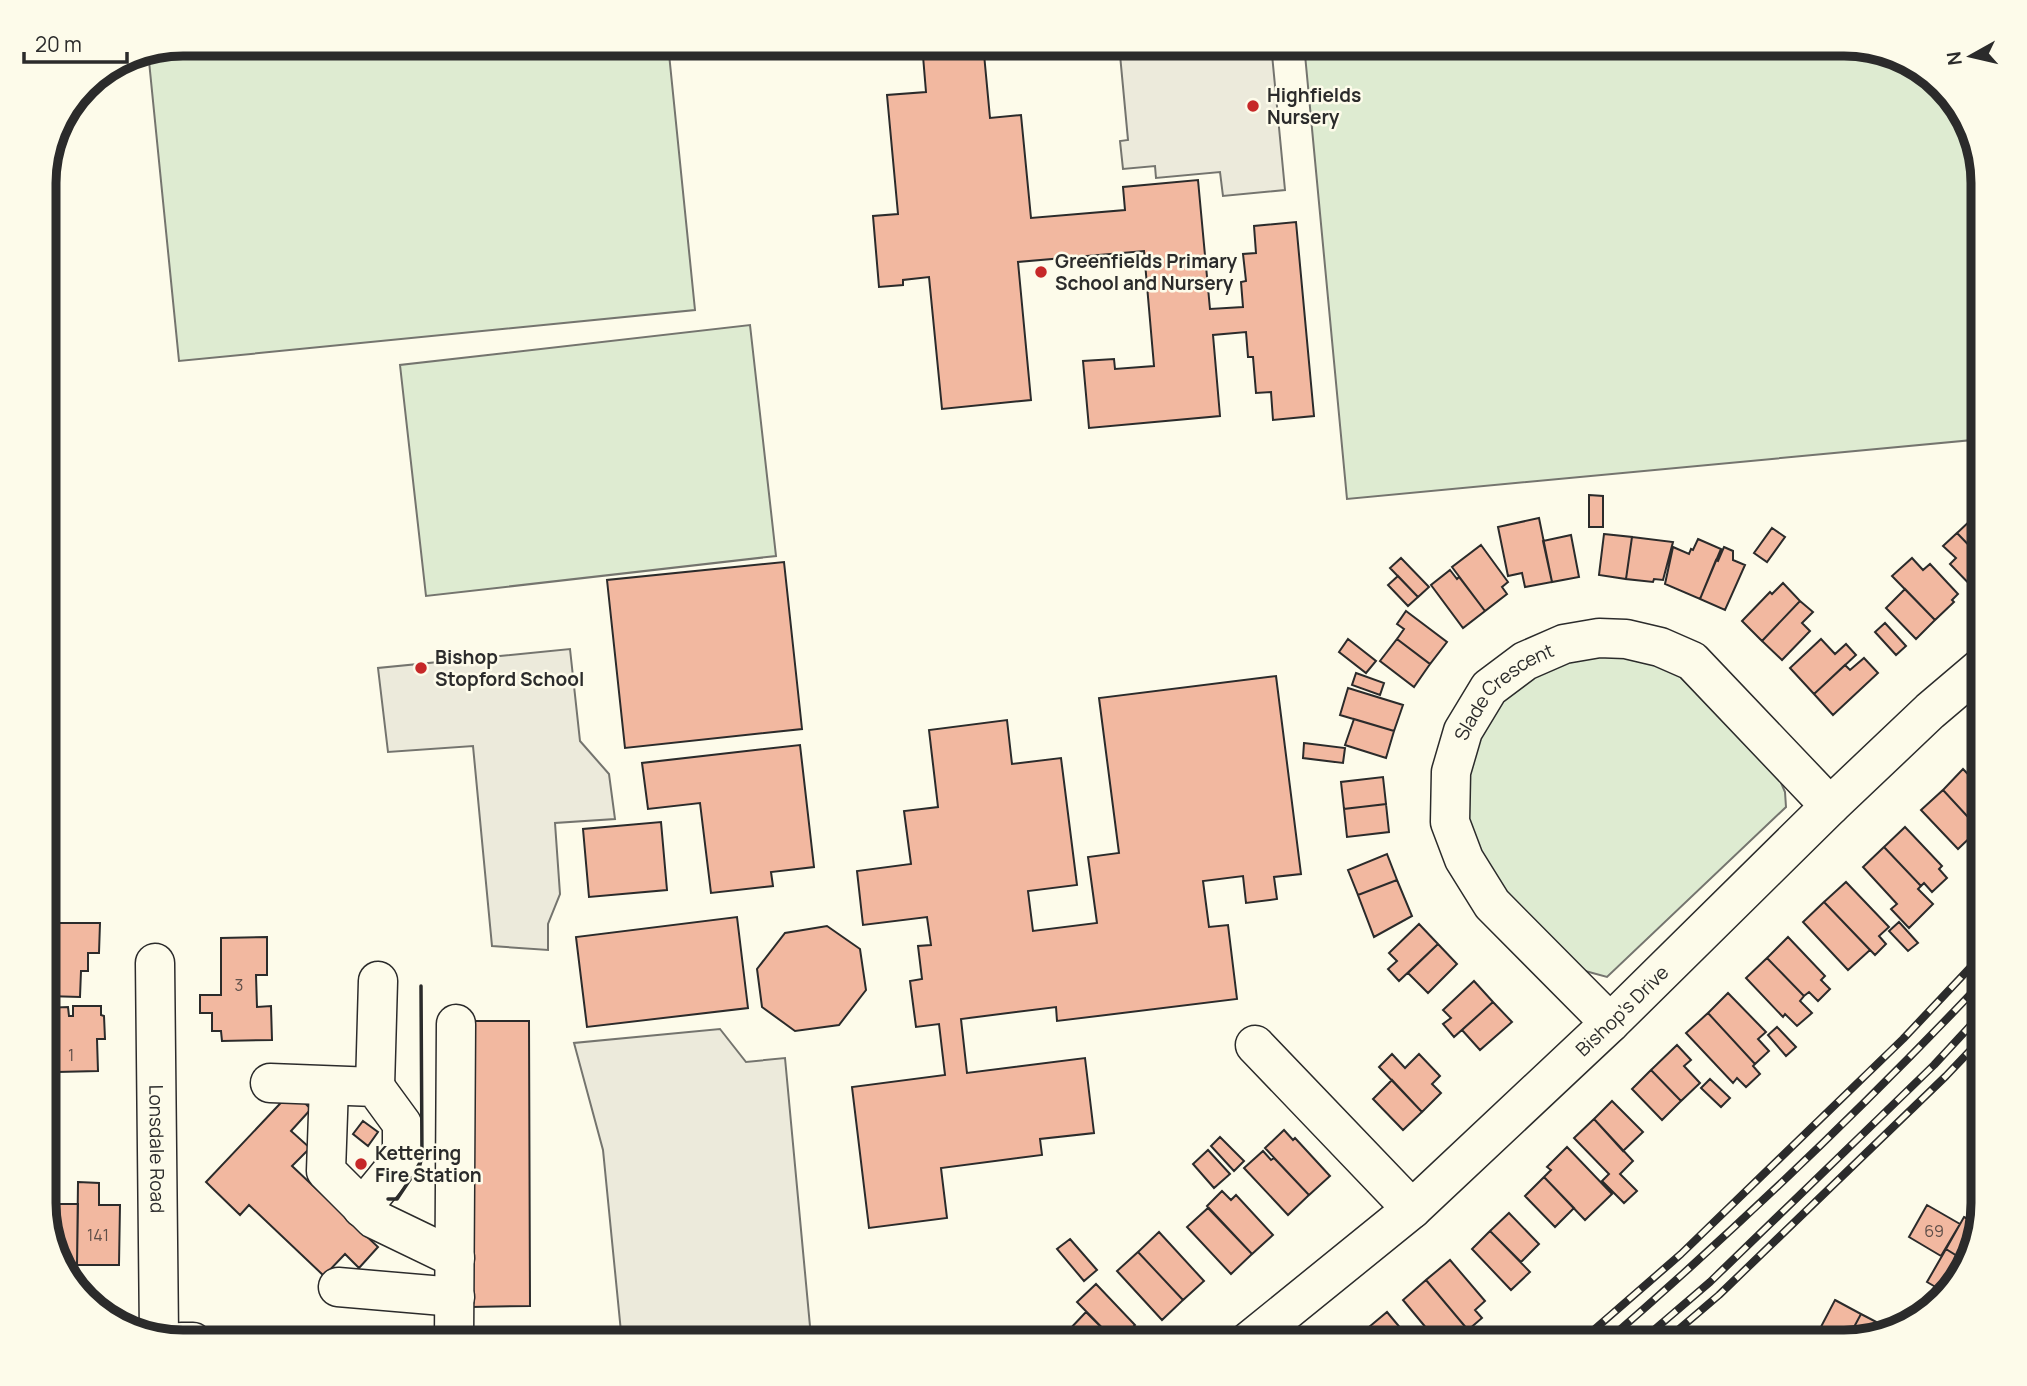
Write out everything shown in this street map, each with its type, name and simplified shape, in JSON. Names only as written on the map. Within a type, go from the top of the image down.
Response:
[{"type":"street","name":"Slade Crescent","points":[[1609,1023],[1492,904],[1464,859],[1450,822],[1451,772],[1460,741],[1463,731],[1489,688],[1525,661],[1564,644],[1599,638],[1626,639],[1660,647],[1692,661],[1830,806]]},
{"type":"street","name":"Bishop's Drive","points":[[1263,1330],[1412,1209],[1609,1023],[1830,806],[1930,711],[1971,676]]},
{"type":"street","name":"Lonsdale Road","points":[[155,963],[159,1328]]},
{"type":"street","points":[[362,1208],[402,1159],[402,1125],[375,1087],[378,981]]},
{"type":"street","points":[[454,1330],[456,1024]]},
{"type":"street","points":[[1255,1045],[1412,1209]]},
{"type":"street","points":[[270,1083],[375,1087]]},
{"type":"street","points":[[329,1086],[326,1171],[374,1219],[455,1258]]},
{"type":"street","points":[[338,1287],[455,1297]]},
{"type":"green space","points":[[183,56],[669,56],[695,310],[179,361],[149,60]]},
{"type":"green space","points":[[1305,56],[1852,56],[1885,63],[1914,77],[1939,99],[1950,113],[1969,159],[1971,440],[1347,499]]},
{"type":"green space","points":[[750,325],[776,556],[426,596],[400,365]]},
{"type":"green space","points":[[1616,654],[1672,668],[1779,778],[1785,792],[1786,807],[1607,977],[1578,969],[1503,892],[1469,832],[1465,776],[1485,719],[1510,691],[1564,659]]},
{"type":"shaded area","points":[[1120,56],[1272,56],[1285,190],[1223,196],[1220,172],[1156,178],[1155,166],[1123,169],[1120,141],[1128,140]]},
{"type":"shaded area","points":[[570,649],[580,741],[609,774],[615,819],[555,823],[560,894],[548,924],[548,950],[492,946],[473,746],[388,752],[378,668]]},
{"type":"shaded area","points":[[720,1029],[746,1062],[785,1058],[810,1330],[621,1330],[603,1150],[574,1043]]},
{"type":"building","points":[[923,56],[984,56],[990,118],[1021,115],[1031,218],[1125,210],[1123,187],[1198,180],[1210,309],[1243,307],[1241,282],[1246,281],[1243,254],[1256,253],[1254,226],[1296,222],[1314,416],[1273,420],[1271,392],[1256,393],[1253,357],[1248,357],[1246,332],[1213,335],[1220,416],[1089,428],[1083,361],[1114,359],[1115,369],[1154,366],[1144,251],[1018,262],[1031,400],[942,409],[929,277],[903,280],[903,285],[879,287],[873,216],[898,214],[887,95],[926,92]]},
{"type":"building","points":[[1589,495],[1603,496],[1603,527],[1589,527]]},
{"type":"building","points":[[1539,518],[1552,582],[1525,587],[1522,573],[1508,576],[1498,527]]},
{"type":"building","points":[[1971,520],[1971,548],[1957,533]]},
{"type":"building","points":[[1772,528],[1785,537],[1767,562],[1754,553]]},
{"type":"building","points":[[1957,533],[1971,548],[1971,586],[1950,564],[1956,558],[1943,546]]},
{"type":"building","points":[[1604,534],[1632,537],[1626,579],[1599,575]]},
{"type":"building","points":[[1571,535],[1579,577],[1552,582],[1543,541]]},
{"type":"building","points":[[1632,537],[1673,542],[1663,580],[1654,579],[1653,582],[1626,579]]},
{"type":"building","points":[[1698,539],[1721,549],[1700,599],[1665,584],[1673,547],[1689,554]]},
{"type":"building","points":[[1481,545],[1508,582],[1502,587],[1507,594],[1485,611],[1452,567]]},
{"type":"building","points":[[1724,547],[1733,551],[1733,560],[1745,565],[1725,610],[1700,599]]},
{"type":"building","points":[[1401,558],[1429,587],[1418,597],[1390,568]]},
{"type":"building","points":[[1912,558],[1923,570],[1930,564],[1958,594],[1952,600],[1954,602],[1935,620],[1892,576]]},
{"type":"building","points":[[784,562],[802,729],[625,748],[607,580]]},
{"type":"building","points":[[1450,570],[1457,579],[1459,577],[1485,611],[1463,628],[1431,585]]},
{"type":"building","points":[[1398,576],[1418,597],[1408,606],[1388,585]]},
{"type":"building","points":[[1783,583],[1800,601],[1762,641],[1742,621],[1770,592],[1772,594]]},
{"type":"building","points":[[1905,589],[1935,620],[1916,639],[1886,608]]},
{"type":"building","points":[[1800,601],[1813,612],[1802,623],[1810,631],[1782,660],[1762,641]]},
{"type":"building","points":[[1406,611],[1447,642],[1430,664],[1397,639],[1404,629],[1397,624]]},
{"type":"building","points":[[1885,623],[1906,646],[1896,655],[1875,632]]},
{"type":"building","points":[[1348,639],[1376,661],[1366,673],[1339,652]]},
{"type":"building","points":[[1397,639],[1430,664],[1414,687],[1380,661]]},
{"type":"building","points":[[1821,639],[1835,654],[1846,644],[1856,655],[1814,694],[1790,668]]},
{"type":"building","points":[[1864,658],[1878,673],[1833,715],[1814,694],[1845,665],[1850,670]]},
{"type":"building","points":[[1356,673],[1384,683],[1380,695],[1352,685]]},
{"type":"building","points":[[1276,676],[1301,874],[1274,877],[1277,899],[1246,903],[1243,876],[1203,881],[1209,927],[1228,925],[1237,999],[1057,1021],[1056,1007],[961,1019],[967,1073],[1085,1058],[1094,1133],[1040,1139],[1042,1155],[941,1168],[947,1218],[869,1228],[852,1087],[945,1075],[939,1024],[916,1027],[910,981],[922,979],[918,946],[931,945],[927,917],[863,925],[857,871],[911,864],[904,811],[938,807],[929,730],[1007,720],[1012,764],[1061,758],[1077,885],[1028,891],[1033,931],[1097,923],[1088,857],[1119,853],[1099,698]]},
{"type":"building","points":[[1348,688],[1403,705],[1394,731],[1340,715]]},
{"type":"building","points":[[1354,719],[1394,731],[1386,758],[1345,745]]},
{"type":"building","points":[[1304,743],[1345,748],[1343,763],[1303,758]]},
{"type":"building","points":[[800,745],[814,867],[771,872],[773,886],[711,893],[700,803],[648,809],[642,763]]},
{"type":"building","points":[[1963,769],[1971,777],[1971,820],[1943,790]]},
{"type":"building","points":[[1383,777],[1386,804],[1344,809],[1341,782]]},
{"type":"building","points":[[1943,790],[1971,820],[1971,837],[1958,849],[1921,810]]},
{"type":"building","points":[[1386,804],[1389,832],[1347,837],[1344,809]]},
{"type":"building","points":[[661,822],[667,890],[589,897],[583,829]]},
{"type":"building","points":[[1905,827],[1942,866],[1939,869],[1947,878],[1932,892],[1924,883],[1921,886],[1884,847]]},
{"type":"building","points":[[1884,847],[1921,886],[1918,889],[1933,904],[1909,928],[1891,909],[1897,904],[1863,867]]},
{"type":"building","points":[[1387,854],[1397,880],[1358,895],[1348,870]]},
{"type":"building","points":[[1397,880],[1412,916],[1374,937],[1358,895]]},
{"type":"building","points":[[1846,882],[1889,927],[1879,936],[1886,944],[1875,955],[1824,902]]},
{"type":"building","points":[[1824,902],[1870,950],[1848,970],[1803,922]]},
{"type":"building","points":[[737,917],[748,1008],[587,1027],[576,937]]},
{"type":"building","points":[[1899,922],[1918,943],[1908,951],[1889,931]]},
{"type":"building","points":[[56,923],[100,923],[99,953],[88,953],[88,971],[81,971],[80,997],[56,996]]},
{"type":"building","points":[[1419,924],[1438,944],[1399,981],[1388,969],[1397,961],[1389,953]]},
{"type":"building","points":[[827,926],[860,949],[866,990],[839,1025],[795,1031],[762,1007],[757,969],[785,933]]},
{"type":"building","points":[[267,937],[267,975],[256,975],[257,1007],[271,1006],[272,1040],[222,1041],[221,1031],[212,1031],[212,1013],[200,1013],[200,995],[221,995],[221,938]]},
{"type":"building","points":[[1788,937],[1825,976],[1821,980],[1830,989],[1818,1001],[1809,992],[1804,996],[1767,958]]},
{"type":"building","points":[[1438,944],[1457,964],[1428,993],[1408,973]]},
{"type":"building","points":[[1767,958],[1804,996],[1800,1001],[1812,1013],[1797,1026],[1785,1014],[1783,1017],[1746,978]]},
{"type":"building","points":[[1474,981],[1493,1002],[1454,1037],[1443,1024],[1451,1018],[1443,1010]]},
{"type":"building","points":[[1728,993],[1766,1032],[1758,1039],[1769,1051],[1755,1064],[1708,1013]]},
{"type":"building","points":[[1493,1002],[1512,1022],[1480,1050],[1462,1030]]},
{"type":"building","points":[[73,1006],[101,1006],[105,1039],[97,1039],[98,1071],[57,1072],[56,1085],[56,1008],[68,1007],[69,1016],[73,1016]]},
{"type":"building","points":[[1708,1013],[1755,1064],[1753,1066],[1760,1074],[1746,1087],[1737,1078],[1733,1083],[1686,1033]]},
{"type":"building","points":[[471,1021],[529,1021],[530,1306],[471,1307]]},
{"type":"building","points":[[1777,1027],[1796,1047],[1786,1056],[1768,1035]]},
{"type":"building","points":[[1677,1045],[1691,1060],[1684,1066],[1700,1083],[1681,1101],[1651,1070]]},
{"type":"building","points":[[1392,1054],[1405,1068],[1419,1054],[1440,1076],[1432,1084],[1441,1093],[1422,1112],[1379,1067]]},
{"type":"building","points":[[1651,1070],[1681,1101],[1662,1120],[1632,1089]]},
{"type":"building","points":[[1710,1079],[1730,1098],[1721,1107],[1701,1088]]},
{"type":"building","points":[[1392,1080],[1422,1112],[1403,1130],[1373,1099]]},
{"type":"building","points":[[292,1091],[311,1109],[291,1131],[310,1148],[292,1166],[378,1247],[359,1268],[345,1254],[324,1276],[249,1205],[240,1215],[206,1182]]},
{"type":"building","points":[[1612,1101],[1643,1132],[1623,1151],[1594,1119]]},
{"type":"building","points":[[1594,1119],[1633,1161],[1620,1174],[1637,1191],[1624,1203],[1602,1181],[1609,1174],[1574,1138]]},
{"type":"building","points":[[363,1121],[378,1132],[368,1146],[353,1134]]},
{"type":"building","points":[[1284,1130],[1293,1140],[1295,1138],[1330,1176],[1309,1195],[1265,1148]]},
{"type":"building","points":[[1220,1137],[1244,1161],[1234,1171],[1211,1146]]},
{"type":"building","points":[[1567,1147],[1612,1194],[1585,1220],[1544,1177],[1551,1170],[1547,1167]]},
{"type":"building","points":[[1208,1150],[1230,1174],[1214,1188],[1193,1164]]},
{"type":"building","points":[[1263,1151],[1271,1160],[1274,1158],[1309,1195],[1288,1215],[1244,1168]]},
{"type":"building","points":[[1544,1177],[1574,1208],[1555,1227],[1525,1196]]},
{"type":"building","points":[[78,1182],[99,1183],[99,1205],[120,1205],[119,1265],[77,1265]]},
{"type":"building","points":[[1222,1191],[1231,1200],[1236,1195],[1273,1235],[1252,1254],[1207,1206]]},
{"type":"building","points":[[56,1204],[78,1204],[77,1265],[72,1265],[60,1236]]},
{"type":"building","points":[[1927,1205],[1960,1224],[1941,1256],[1909,1237]]},
{"type":"building","points":[[1208,1208],[1252,1254],[1231,1274],[1187,1227]]},
{"type":"building","points":[[1509,1213],[1539,1244],[1521,1262],[1490,1231]]},
{"type":"building","points":[[1964,1217],[1970,1220],[1959,1257],[1946,1249]]},
{"type":"building","points":[[1490,1231],[1530,1272],[1511,1290],[1472,1249]]},
{"type":"building","points":[[1159,1232],[1204,1281],[1183,1300],[1138,1252]]},
{"type":"building","points":[[1070,1239],[1097,1270],[1084,1281],[1057,1249]]},
{"type":"building","points":[[1946,1249],[1959,1257],[1938,1288],[1927,1282]]},
{"type":"building","points":[[1138,1252],[1183,1300],[1162,1320],[1117,1271]]},
{"type":"building","points":[[1450,1260],[1485,1301],[1475,1310],[1482,1318],[1468,1330],[1426,1280]]},
{"type":"building","points":[[1426,1280],[1468,1330],[1428,1330],[1403,1300]]},
{"type":"building","points":[[1096,1284],[1135,1325],[1130,1330],[1104,1330],[1077,1302]]},
{"type":"building","points":[[1835,1300],[1861,1314],[1853,1329],[1819,1330]]},
{"type":"building","points":[[1086,1312],[1104,1330],[1069,1330]]},
{"type":"building","points":[[1387,1312],[1402,1330],[1365,1330]]},
{"type":"building","points":[[1861,1314],[1881,1324],[1877,1326],[1853,1329]]},
{"type":"railway","points":[[1594,1330],[1681,1254],[1903,1039],[1971,967]]},
{"type":"railway","points":[[1619,1330],[1799,1166],[1971,993]]},
{"type":"railway","points":[[1654,1330],[1710,1282],[1934,1065],[1971,1025]]},
{"type":"railway","points":[[1678,1330],[1719,1295],[1971,1050]]},
{"type":"wall","points":[[418,1166],[422,1159],[421,986]]},
{"type":"wall","points":[[388,1199],[397,1199],[411,1178]]},
{"type":"place","name":"Highfields Nursery","points":[[1253,106]]},
{"type":"place","name":"Greenfields Primary School and Nursery","points":[[1041,272]]},
{"type":"place","name":"Bishop Stopford School","points":[[421,668]]},
{"type":"place","name":"Kettering Fire Station","points":[[361,1164]]}]
